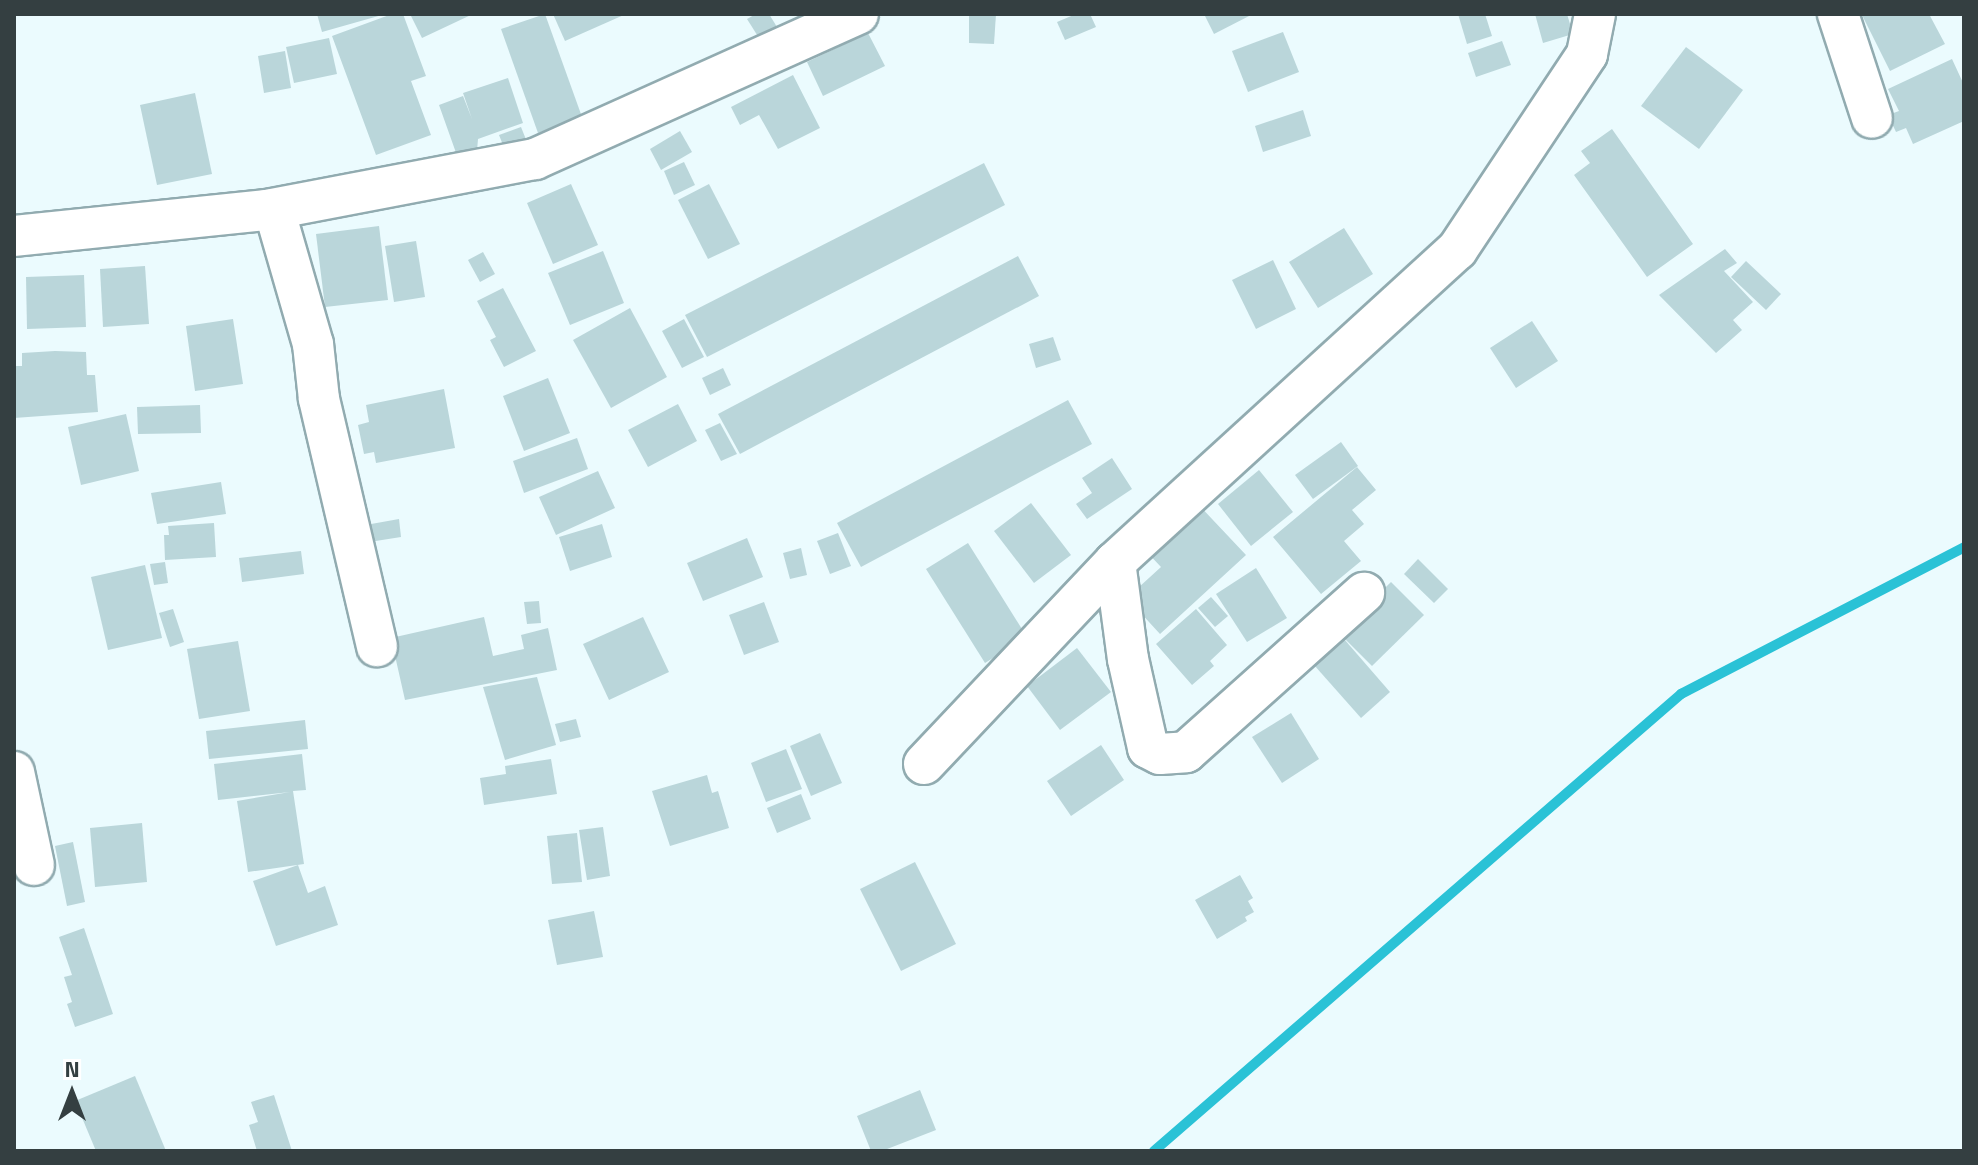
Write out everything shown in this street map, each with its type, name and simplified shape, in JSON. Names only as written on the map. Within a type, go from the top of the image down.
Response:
[{"type":"street","points":[[14,236],[274,209],[535,159],[858,14]]},
{"type":"street","points":[[924,764],[1115,562],[1457,250],[1587,54],[1595,14]]},
{"type":"street","points":[[1838,14],[1872,118]]},
{"type":"street","points":[[274,209],[313,344],[319,399],[377,646]]},
{"type":"street","points":[[1115,562],[1128,659],[1148,748],[1160,754],[1186,752],[1364,593]]},
{"type":"street","points":[[14,772],[34,865]]},
{"type":"building","points":[[317,14],[382,14],[382,15],[322,32]]},
{"type":"building","points":[[392,14],[403,14],[426,76],[411,81],[431,135],[376,155],[332,36]]},
{"type":"building","points":[[410,14],[473,14],[422,38]]},
{"type":"building","points":[[545,14],[582,117],[538,133],[501,29]]},
{"type":"building","points":[[553,14],[626,14],[565,41]]},
{"type":"building","points":[[756,14],[769,14],[777,27],[759,38],[747,19]]},
{"type":"building","points":[[969,14],[996,14],[994,44],[969,43]]},
{"type":"building","points":[[1076,14],[1090,14],[1096,27],[1065,40],[1057,22]]},
{"type":"building","points":[[1204,14],[1253,14],[1214,34]]},
{"type":"building","points":[[1458,14],[1485,14],[1492,36],[1467,44]]},
{"type":"building","points":[[1535,14],[1567,14],[1573,34],[1543,43]]},
{"type":"building","points":[[1929,14],[1945,44],[1890,71],[1862,15]]},
{"type":"building","points":[[1283,32],[1299,72],[1248,92],[1232,51]]},
{"type":"building","points":[[868,33],[885,66],[823,96],[807,62]]},
{"type":"building","points":[[329,38],[337,74],[294,83],[286,47]]},
{"type":"building","points":[[1502,41],[1511,65],[1476,77],[1468,53]]},
{"type":"building","points":[[1686,47],[1743,90],[1699,149],[1641,106]]},
{"type":"building","points":[[285,51],[291,88],[264,93],[258,56]]},
{"type":"building","points":[[1952,59],[1964,85],[1964,121],[1913,144],[1906,128],[1896,132],[1888,115],[1899,111],[1888,89]]},
{"type":"building","points":[[793,75],[820,128],[778,149],[759,115],[740,125],[731,107]]},
{"type":"building","points":[[508,78],[523,123],[478,139],[477,151],[460,164],[439,105],[463,96],[472,119],[463,93]]},
{"type":"building","points":[[195,93],[212,174],[157,185],[140,105]]},
{"type":"building","points":[[1303,110],[1311,136],[1263,152],[1255,126]]},
{"type":"building","points":[[521,127],[529,147],[507,155],[499,135]]},
{"type":"building","points":[[1612,129],[1693,244],[1647,277],[1574,175],[1590,163],[1581,151]]},
{"type":"building","points":[[680,131],[692,152],[661,170],[650,149]]},
{"type":"building","points":[[684,162],[695,185],[674,195],[664,171]]},
{"type":"building","points":[[984,163],[1005,205],[707,357],[685,315]]},
{"type":"building","points":[[571,184],[598,245],[553,264],[527,203]]},
{"type":"building","points":[[709,184],[740,244],[708,259],[678,200]]},
{"type":"building","points":[[379,226],[388,300],[325,307],[316,234]]},
{"type":"building","points":[[1344,228],[1373,274],[1318,308],[1289,262]]},
{"type":"building","points":[[416,241],[425,297],[394,302],[385,246]]},
{"type":"building","points":[[1725,249],[1737,263],[1724,271],[1753,302],[1733,320],[1742,330],[1716,353],[1659,295]]},
{"type":"building","points":[[603,251],[624,303],[570,325],[548,273]]},
{"type":"building","points":[[483,252],[495,274],[480,282],[468,260]]},
{"type":"building","points":[[1018,256],[1039,296],[740,454],[718,414]]},
{"type":"building","points":[[1273,260],[1296,309],[1256,329],[1232,280]]},
{"type":"building","points":[[1746,261],[1781,294],[1766,310],[1731,277]]},
{"type":"building","points":[[145,266],[149,324],[103,327],[100,269]]},
{"type":"building","points":[[84,275],[86,327],[27,329],[26,277]]},
{"type":"building","points":[[503,288],[536,351],[504,367],[490,340],[496,337],[477,301]]},
{"type":"building","points":[[630,308],[667,377],[611,408],[573,340]]},
{"type":"building","points":[[233,319],[243,384],[195,391],[186,326]]},
{"type":"building","points":[[684,319],[704,357],[682,368],[662,331]]},
{"type":"building","points":[[1532,321],[1558,361],[1516,388],[1490,348]]},
{"type":"building","points":[[1053,337],[1061,360],[1036,368],[1029,344]]},
{"type":"building","points":[[86,352],[87,375],[95,375],[98,412],[14,418],[14,366],[22,366],[22,353]]},
{"type":"building","points":[[723,368],[731,385],[710,395],[702,378]]},
{"type":"building","points":[[548,378],[570,433],[524,451],[503,396]]},
{"type":"building","points":[[444,389],[455,448],[376,463],[374,452],[364,454],[358,425],[369,422],[366,405]]},
{"type":"building","points":[[1068,400],[1092,444],[861,567],[837,523]]},
{"type":"building","points":[[678,404],[697,441],[648,467],[628,430]]},
{"type":"building","points":[[200,405],[201,433],[138,434],[137,407]]},
{"type":"building","points":[[126,414],[139,471],[81,485],[68,427]]},
{"type":"building","points":[[720,423],[737,454],[721,461],[705,430]]},
{"type":"building","points":[[577,438],[588,469],[524,493],[513,461]]},
{"type":"building","points":[[1341,442],[1358,466],[1313,499],[1295,475]]},
{"type":"building","points":[[1112,458],[1132,489],[1087,519],[1076,504],[1092,493],[1082,478]]},
{"type":"building","points":[[1357,467],[1376,490],[1352,510],[1364,524],[1344,541],[1361,561],[1321,594],[1273,537]]},
{"type":"building","points":[[1259,470],[1293,512],[1251,546],[1218,504]]},
{"type":"building","points":[[598,471],[615,508],[556,535],[539,497]]},
{"type":"building","points":[[221,482],[226,514],[157,524],[151,493]]},
{"type":"building","points":[[1196,502],[1246,555],[1160,634],[1127,598],[1161,567],[1144,549]]},
{"type":"building","points":[[1031,503],[1071,555],[1034,583],[994,531]]},
{"type":"building","points":[[399,519],[401,537],[363,543],[360,526]]},
{"type":"building","points":[[214,523],[216,557],[165,560],[164,535],[169,535],[168,526]]},
{"type":"building","points":[[602,524],[612,557],[570,571],[559,537]]},
{"type":"building","points":[[838,533],[851,566],[830,574],[817,541]]},
{"type":"building","points":[[747,538],[763,577],[703,601],[687,563]]},
{"type":"building","points":[[968,543],[1027,637],[985,663],[926,569]]},
{"type":"building","points":[[801,548],[807,575],[790,579],[783,553]]},
{"type":"building","points":[[301,551],[304,574],[242,582],[239,558]]},
{"type":"building","points":[[1418,559],[1448,589],[1434,603],[1404,574]]},
{"type":"building","points":[[165,562],[168,583],[154,585],[150,564]]},
{"type":"building","points":[[145,565],[162,638],[108,650],[91,577]]},
{"type":"building","points":[[1256,568],[1287,618],[1247,642],[1216,594]]},
{"type":"building","points":[[1391,582],[1424,615],[1372,666],[1339,633]]},
{"type":"building","points":[[1211,597],[1228,616],[1215,627],[1198,608]]},
{"type":"building","points":[[539,601],[541,623],[527,624],[524,602]]},
{"type":"building","points":[[764,602],[779,642],[744,655],[729,615]]},
{"type":"building","points":[[173,609],[184,642],[170,647],[159,613]]},
{"type":"building","points":[[1196,609],[1227,645],[1210,661],[1214,666],[1192,685],[1156,644]]},
{"type":"building","points":[[484,617],[493,656],[524,649],[521,635],[548,628],[557,670],[405,700],[391,638]]},
{"type":"building","points":[[643,617],[669,672],[609,700],[583,644]]},
{"type":"building","points":[[1344,639],[1390,692],[1361,718],[1314,665]]},
{"type":"building","points":[[238,641],[250,711],[199,719],[187,649]]},
{"type":"building","points":[[1077,648],[1111,692],[1060,730],[1027,686]]},
{"type":"building","points":[[537,677],[556,745],[505,760],[483,687]]},
{"type":"building","points":[[1291,713],[1319,759],[1282,783],[1252,737]]},
{"type":"building","points":[[576,719],[581,737],[560,742],[555,724]]},
{"type":"building","points":[[305,720],[308,749],[209,759],[206,731]]},
{"type":"building","points":[[820,733],[842,783],[811,796],[790,746]]},
{"type":"building","points":[[1101,745],[1124,780],[1071,816],[1047,781]]},
{"type":"building","points":[[786,749],[802,789],[766,802],[751,763]]},
{"type":"building","points":[[302,754],[306,790],[293,791],[304,864],[248,872],[237,801],[290,792],[218,800],[214,764]]},
{"type":"building","points":[[551,759],[557,794],[484,805],[480,778],[506,774],[505,766]]},
{"type":"building","points":[[707,775],[712,793],[718,791],[729,828],[670,846],[652,791]]},
{"type":"building","points":[[801,794],[811,819],[777,833],[767,808]]},
{"type":"building","points":[[142,823],[147,882],[95,887],[90,828]]},
{"type":"building","points":[[603,827],[610,876],[587,880],[579,830]]},
{"type":"building","points":[[577,833],[582,882],[552,884],[547,836]]},
{"type":"building","points":[[73,842],[85,902],[67,906],[55,846]]},
{"type":"building","points":[[915,862],[956,944],[901,971],[860,889]]},
{"type":"building","points":[[298,865],[308,893],[325,886],[338,925],[276,946],[253,881]]},
{"type":"building","points":[[1240,875],[1253,898],[1248,901],[1254,912],[1245,917],[1247,921],[1217,939],[1195,900]]},
{"type":"building","points":[[594,911],[603,957],[557,965],[548,920]]},
{"type":"building","points":[[84,928],[113,1014],[75,1027],[67,1004],[72,1002],[64,977],[72,975],[59,937]]},
{"type":"building","points":[[135,1076],[166,1151],[96,1151],[75,1101]]},
{"type":"building","points":[[920,1090],[936,1130],[882,1151],[871,1151],[857,1116]]},
{"type":"building","points":[[274,1095],[292,1151],[257,1151],[249,1125],[258,1122],[251,1102]]},
{"type":"waterway","points":[[1154,1151],[1681,694],[1964,547]]}]
